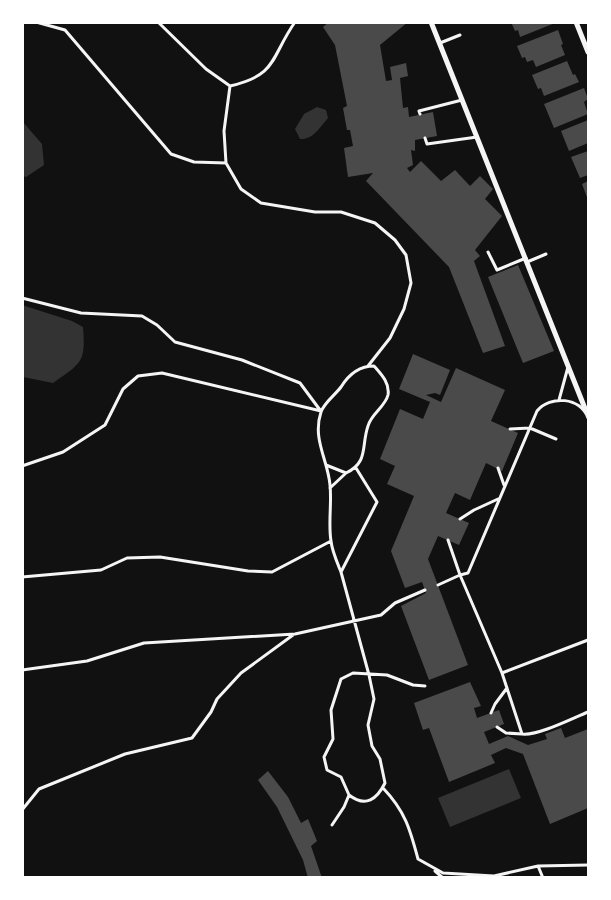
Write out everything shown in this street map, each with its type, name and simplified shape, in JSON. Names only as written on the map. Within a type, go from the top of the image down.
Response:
[{"type":"street","points":[[431,22],[586,411]]},
{"type":"street","points":[[576,22],[588,52]]},
{"type":"lane","points":[[36,22],[65,30],[171,154],[194,162],[226,163]]},
{"type":"lane","points":[[158,22],[206,69],[230,86],[251,81],[268,70],[295,22]]},
{"type":"lane","points":[[440,44],[460,35]]},
{"type":"lane","points":[[230,86],[224,131],[226,163],[241,189],[261,203],[315,212],[341,212],[375,223],[395,240],[406,255],[411,283],[404,309],[390,338],[368,366]]},
{"type":"lane","points":[[420,114],[419,111],[462,100]]},
{"type":"lane","points":[[425,138],[427,144],[477,137]]},
{"type":"lane","points":[[488,252],[497,270],[546,254]]},
{"type":"lane","points":[[22,298],[81,313],[142,316],[157,325],[175,342],[242,360],[300,383],[321,411]]},
{"type":"lane","points":[[559,400],[568,365]]},
{"type":"lane","points":[[330,488],[346,473],[356,468],[364,452],[368,424],[380,410],[388,394],[386,380],[374,366],[363,367],[347,378],[327,403],[321,411],[318,438],[330,488],[331,541],[369,675],[374,699],[368,725],[372,746],[380,759],[386,783],[379,795],[368,801],[356,800],[349,795],[340,777],[327,770],[324,757],[333,738],[331,710],[341,679],[353,672],[369,675],[387,675],[425,686]]},
{"type":"lane","points":[[22,466],[63,452],[105,425],[123,389],[138,376],[162,373],[321,411]]},
{"type":"lane","points":[[438,585],[468,573],[541,407],[559,400],[573,403],[586,411],[588,418]]},
{"type":"lane","points":[[510,429],[530,428],[556,439]]},
{"type":"lane","points":[[326,465],[346,473]]},
{"type":"lane","points":[[341,572],[377,502],[356,468]]},
{"type":"lane","points":[[498,468],[504,487]]},
{"type":"lane","points":[[460,519],[500,498]]},
{"type":"lane","points":[[448,540],[460,575],[502,673],[522,734]]},
{"type":"lane","points":[[22,577],[101,570],[127,558],[160,557],[248,571],[272,572],[331,541]]},
{"type":"lane","points":[[22,670],[87,661],[144,643],[295,634],[381,615],[395,603],[425,590]]},
{"type":"lane","points":[[22,810],[39,789],[125,754],[192,738],[211,712],[217,699],[233,682],[295,634]]},
{"type":"lane","points":[[502,673],[588,640]]},
{"type":"lane","points":[[491,713],[507,688]]},
{"type":"lane","points":[[497,727],[506,734],[526,735],[588,712]]},
{"type":"lane","points":[[383,788],[398,804],[410,829],[418,859],[443,873],[494,877],[538,866],[588,865]]},
{"type":"lane","points":[[332,825],[349,795]]},
{"type":"lane","points":[[429,865],[443,878]]},
{"type":"lane","points":[[538,866],[543,878]]},
{"type":"shaded area","points":[[317,107],[326,110],[328,118],[312,135],[300,139],[295,129],[304,114]]},
{"type":"shaded area","points":[[23,122],[42,144],[44,165],[26,177],[23,176]]},
{"type":"shaded area","points":[[22,305],[72,321],[83,327],[84,348],[80,361],[53,383],[23,377]]},
{"type":"shaded area","points":[[509,769],[521,798],[450,827],[438,798]]},
{"type":"building","points":[[329,22],[408,22],[380,45],[386,81],[392,80],[390,67],[406,63],[408,76],[400,78],[403,108],[408,107],[409,117],[433,112],[437,136],[415,140],[415,151],[411,150],[413,165],[407,168],[410,172],[421,161],[441,181],[455,170],[470,186],[480,176],[493,189],[485,199],[502,216],[475,250],[480,256],[474,261],[505,346],[483,353],[449,267],[366,181],[373,173],[348,177],[344,148],[353,146],[343,108],[347,106],[335,45],[323,27]]},
{"type":"building","points":[[511,22],[555,23],[520,37],[518,30],[515,31]]},
{"type":"building","points":[[558,30],[565,55],[536,67],[533,60],[527,62],[525,57],[522,58],[517,46]]},
{"type":"building","points":[[567,61],[579,82],[544,96],[532,75]]},
{"type":"building","points":[[584,88],[588,99],[584,102],[588,114],[554,128],[544,104]]},
{"type":"building","points":[[588,120],[588,143],[569,151],[561,131]]},
{"type":"building","points":[[588,151],[588,175],[580,178],[571,157]]},
{"type":"building","points":[[588,181],[588,200],[582,184]]},
{"type":"building","points":[[518,265],[554,351],[523,363],[488,277]]},
{"type":"building","points":[[413,354],[450,370],[440,395],[435,393],[426,395],[441,402],[456,368],[505,390],[491,421],[518,433],[502,471],[486,463],[470,500],[455,493],[446,513],[469,523],[459,545],[438,536],[428,559],[468,665],[429,680],[401,606],[426,593],[422,582],[405,588],[391,551],[414,496],[387,484],[395,466],[380,459],[400,409],[423,419],[430,402],[399,389]]},
{"type":"building","points":[[470,682],[481,706],[474,708],[477,718],[499,710],[504,724],[484,732],[489,744],[508,736],[528,745],[547,739],[545,734],[561,728],[565,738],[588,729],[588,808],[550,824],[523,754],[506,748],[491,755],[495,763],[449,782],[429,728],[423,730],[414,703]]},
{"type":"building","points":[[268,771],[288,797],[301,823],[308,819],[317,841],[311,846],[322,878],[308,878],[303,860],[277,807],[258,780]]}]
